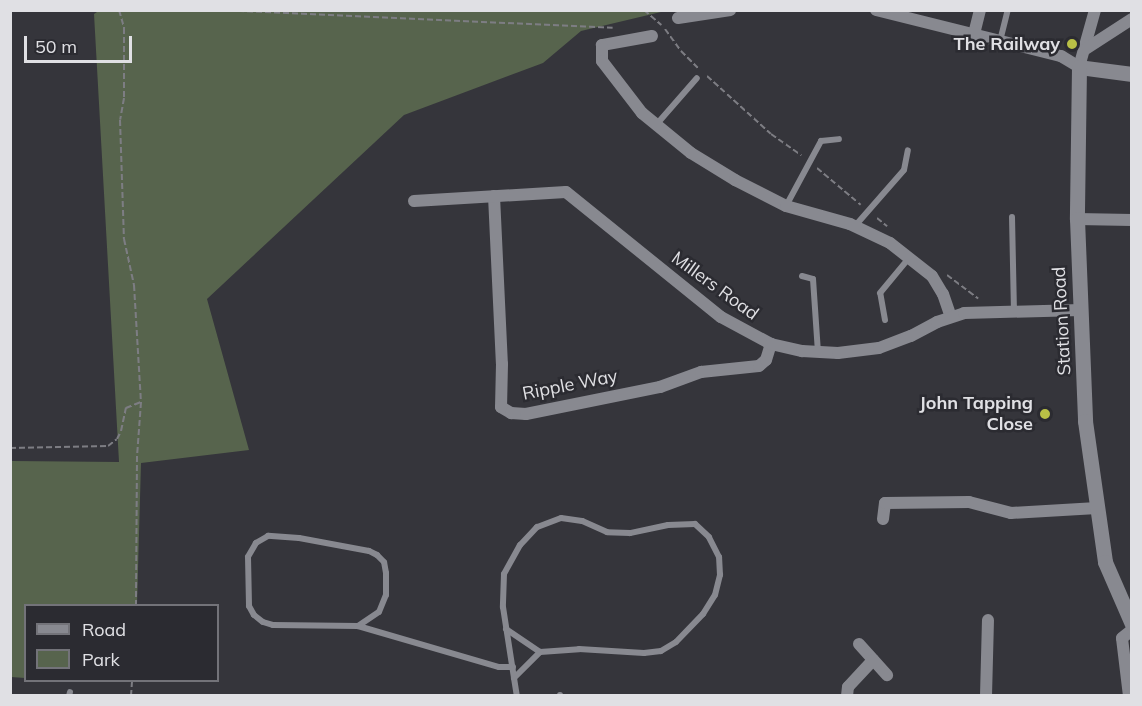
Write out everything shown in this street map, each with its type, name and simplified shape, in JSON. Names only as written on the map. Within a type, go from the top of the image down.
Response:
[{"type":"street","points":[[678,18],[730,10]]},
{"type":"street","points":[[876,10],[1060,56],[1079,67],[1131,74]]},
{"type":"street","points":[[974,34],[980,10]]},
{"type":"street","name":"Station Road","points":[[1095,10],[1079,67],[1077,219],[1085,421],[1105,562],[1131,624]]},
{"type":"street","points":[[1084,50],[1131,19]]},
{"type":"street","points":[[651,30],[602,45],[602,61],[630,100],[656,126],[714,168],[786,206],[855,226],[890,243],[932,276],[943,294],[951,316]]},
{"type":"street","name":"Millers Road","points":[[414,201],[566,192],[707,307],[735,327],[771,344],[818,353],[879,348],[951,316],[978,312],[1081,310]]},
{"type":"street","name":"Ripple Way","points":[[494,196],[502,364],[501,408],[511,413],[526,414],[660,387],[701,372],[759,366],[766,360],[771,344]]},
{"type":"street","points":[[1077,219],[1131,220]]},
{"type":"street","points":[[883,519],[885,502],[969,502],[1011,513],[1097,508]]},
{"type":"street","points":[[986,696],[988,620]]},
{"type":"street","points":[[1129,696],[1122,638],[1131,630]]},
{"type":"street","points":[[859,644],[887,675]]},
{"type":"street","points":[[847,696],[848,687],[873,660]]},
{"type":"lane","points":[[1000,41],[1008,10]]},
{"type":"lane","points":[[656,126],[697,78]]},
{"type":"lane","points":[[786,206],[821,141],[839,139]]},
{"type":"lane","points":[[855,226],[904,170],[908,150]]},
{"type":"lane","points":[[1012,217],[1014,311]]},
{"type":"lane","points":[[885,320],[880,293],[909,258]]},
{"type":"lane","points":[[802,276],[813,279],[818,353]]},
{"type":"lane","points":[[506,629],[540,652],[579,649],[644,653],[661,651],[676,642],[703,614],[715,595],[720,575],[719,556],[709,537],[695,524],[668,525],[630,532],[607,532],[582,521],[561,518],[537,527],[520,545],[504,574],[502,608],[517,696]]},
{"type":"lane","points":[[358,626],[379,612],[386,595],[384,562],[377,555],[369,550],[299,538],[268,536],[256,543],[248,556],[249,606],[254,615],[273,625],[358,626],[483,663],[513,667]]},
{"type":"lane","points":[[514,678],[540,652]]},
{"type":"path","points":[[119,10],[124,39],[124,98],[120,120],[124,239],[134,285],[141,402],[137,456],[136,604]]},
{"type":"path","points":[[220,10],[615,28]]},
{"type":"path","points":[[644,10],[658,22],[681,51],[724,93],[771,134],[809,161],[889,227]]},
{"type":"path","points":[[651,30],[658,22],[678,18]]},
{"type":"path","points":[[941,269],[968,292],[978,298],[989,299]]},
{"type":"path","points":[[10,448],[108,446],[117,439],[122,431],[126,408],[141,402]]},
{"type":"green space","points":[[100,10],[661,12],[581,31],[543,63],[404,115],[207,299],[249,450],[141,463],[137,604],[24,604],[24,678],[11,677],[11,461],[119,462],[94,14]]},
{"type":"place","name":"The Railway","points":[[1072,44]]},
{"type":"place","name":"John Tapping Close","points":[[1045,414]]}]
